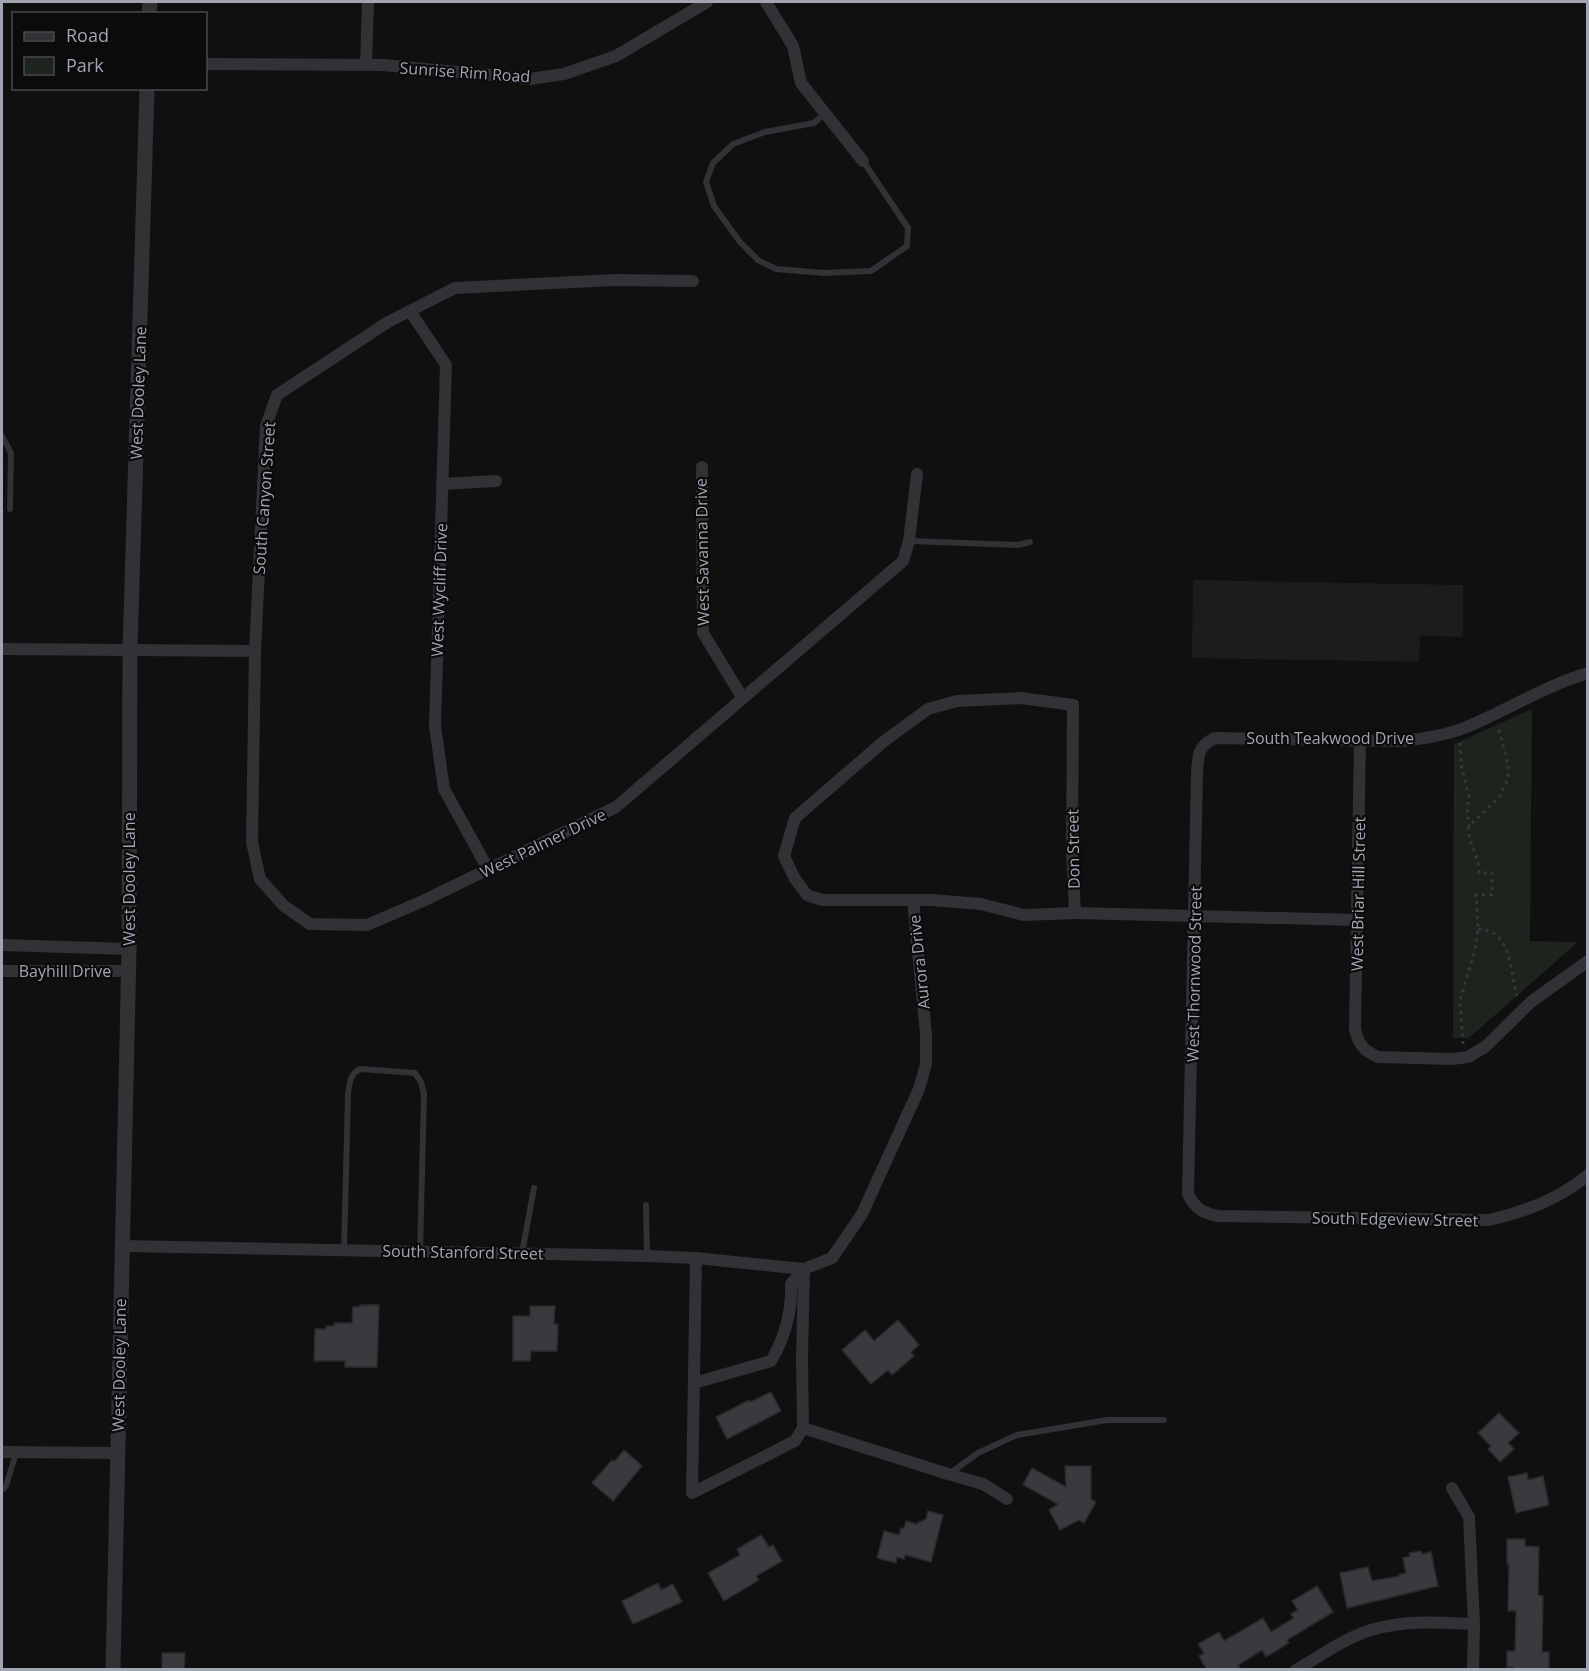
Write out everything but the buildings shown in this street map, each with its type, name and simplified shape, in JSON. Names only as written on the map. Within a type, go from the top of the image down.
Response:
[{"type":"street","points":[[366,65],[368,2]]},
{"type":"street","name":"Sunrise Rim Road","points":[[207,64],[366,65],[530,79],[564,74],[616,56],[707,2]]},
{"type":"street","points":[[765,2],[793,46],[801,83],[862,161]]},
{"type":"street","name":"West Dooley Lane","points":[[113,1670],[129,949],[130,650],[147,90]]},
{"type":"street","name":"South Canyon Street","points":[[255,651],[266,426],[277,395],[388,322],[455,288],[615,280],[693,281]]},
{"type":"street","name":"West Wycliff Drive","points":[[410,311],[446,364],[435,726],[444,789],[488,869]]},
{"type":"street","name":"West Savanna Drive","points":[[702,467],[703,633],[742,697]]},
{"type":"street","name":"West Palmer Drive","points":[[255,651],[252,842],[260,879],[284,906],[310,924],[366,925],[616,807],[903,561],[909,541],[917,474]]},
{"type":"street","points":[[442,483],[496,481]]},
{"type":"street","points":[[2,649],[255,651]]},
{"type":"street","name":"South Teakwood Drive","points":[[1205,743],[1215,738],[1409,740],[1425,738],[1457,730],[1560,681],[1587,673]]},
{"type":"street","name":"Don Street","points":[[867,756],[928,709],[957,701],[1021,698],[1073,705],[1072,849],[1075,913],[1024,915],[981,904],[913,900]]},
{"type":"street","name":"West Briar Hill Street","points":[[1360,740],[1355,1029],[1357,1038],[1361,1047],[1378,1057],[1463,1058]]},
{"type":"street","name":"West Thornwood Street","points":[[1194,1206],[1188,1194],[1198,756],[1205,743]]},
{"type":"street","name":"Aurora Drive","points":[[804,1269],[832,1258],[862,1214],[888,1162],[919,1089],[926,1064],[926,1035],[913,900],[822,900],[807,895],[795,879],[784,856],[795,818],[867,756]]},
{"type":"street","points":[[1075,913],[1357,920]]},
{"type":"street","name":"Bayhill Drive","points":[[2,945],[129,949]]},
{"type":"street","points":[[1463,1058],[1485,1047],[1525,1008],[1587,961]]},
{"type":"street","name":"Bayhill Drive","points":[[2,971],[128,971]]},
{"type":"street","name":"South Edgeview Street","points":[[1194,1206],[1205,1214],[1218,1216],[1489,1220],[1516,1214],[1550,1201],[1587,1175]]},
{"type":"street","name":"South Stanford Street","points":[[122,1246],[646,1256],[696,1258],[804,1269]]},
{"type":"street","points":[[696,1258],[692,1493],[795,1441],[803,1428],[804,1269]]},
{"type":"street","points":[[694,1383],[771,1361],[784,1336],[792,1300],[791,1284],[804,1269]]},
{"type":"street","points":[[803,1428],[984,1484],[1007,1499]]},
{"type":"street","points":[[2,1452],[118,1453]]},
{"type":"street","points":[[1452,1488],[1469,1517],[1474,1624],[1473,1670]]},
{"type":"street","points":[[1296,1670],[1356,1636],[1372,1630],[1429,1621],[1474,1624]]},
{"type":"lane","points":[[825,113],[814,123],[765,132],[733,144],[713,163],[706,182],[714,206],[740,242],[758,260],[776,269],[824,273],[871,271],[894,257],[907,246],[908,228],[862,161]]},
{"type":"lane","points":[[2,436],[10,453],[10,509]]},
{"type":"lane","points":[[909,541],[1018,544],[1030,542]]},
{"type":"lane","points":[[344,1250],[348,1095],[352,1076],[361,1069],[415,1073],[421,1082],[424,1094],[424,1131],[420,1252]]},
{"type":"lane","points":[[522,1254],[534,1188]]},
{"type":"lane","points":[[646,1205],[646,1256]]},
{"type":"lane","points":[[948,1474],[978,1453],[1017,1435],[1107,1420],[1164,1420]]},
{"type":"lane","points":[[2,1490],[6,1486],[16,1453]]},
{"type":"path","points":[[1469,826],[1498,797],[1508,779],[1508,764],[1503,741],[1493,714]]},
{"type":"path","points":[[1457,730],[1462,750],[1462,772],[1470,797],[1467,813],[1470,838],[1479,860],[1479,873],[1492,873],[1492,895],[1476,895],[1478,929],[1475,950],[1460,1000],[1464,1030],[1463,1058]]},
{"type":"path","points":[[1478,929],[1489,932],[1504,947],[1511,960],[1515,992],[1525,1008]]},
{"type":"shaded area","points":[[1193,580],[1463,585],[1463,637],[1420,636],[1419,662],[1192,658]]},
{"type":"green space","points":[[1532,709],[1530,941],[1578,942],[1469,1038],[1453,1038],[1454,744]]}]
